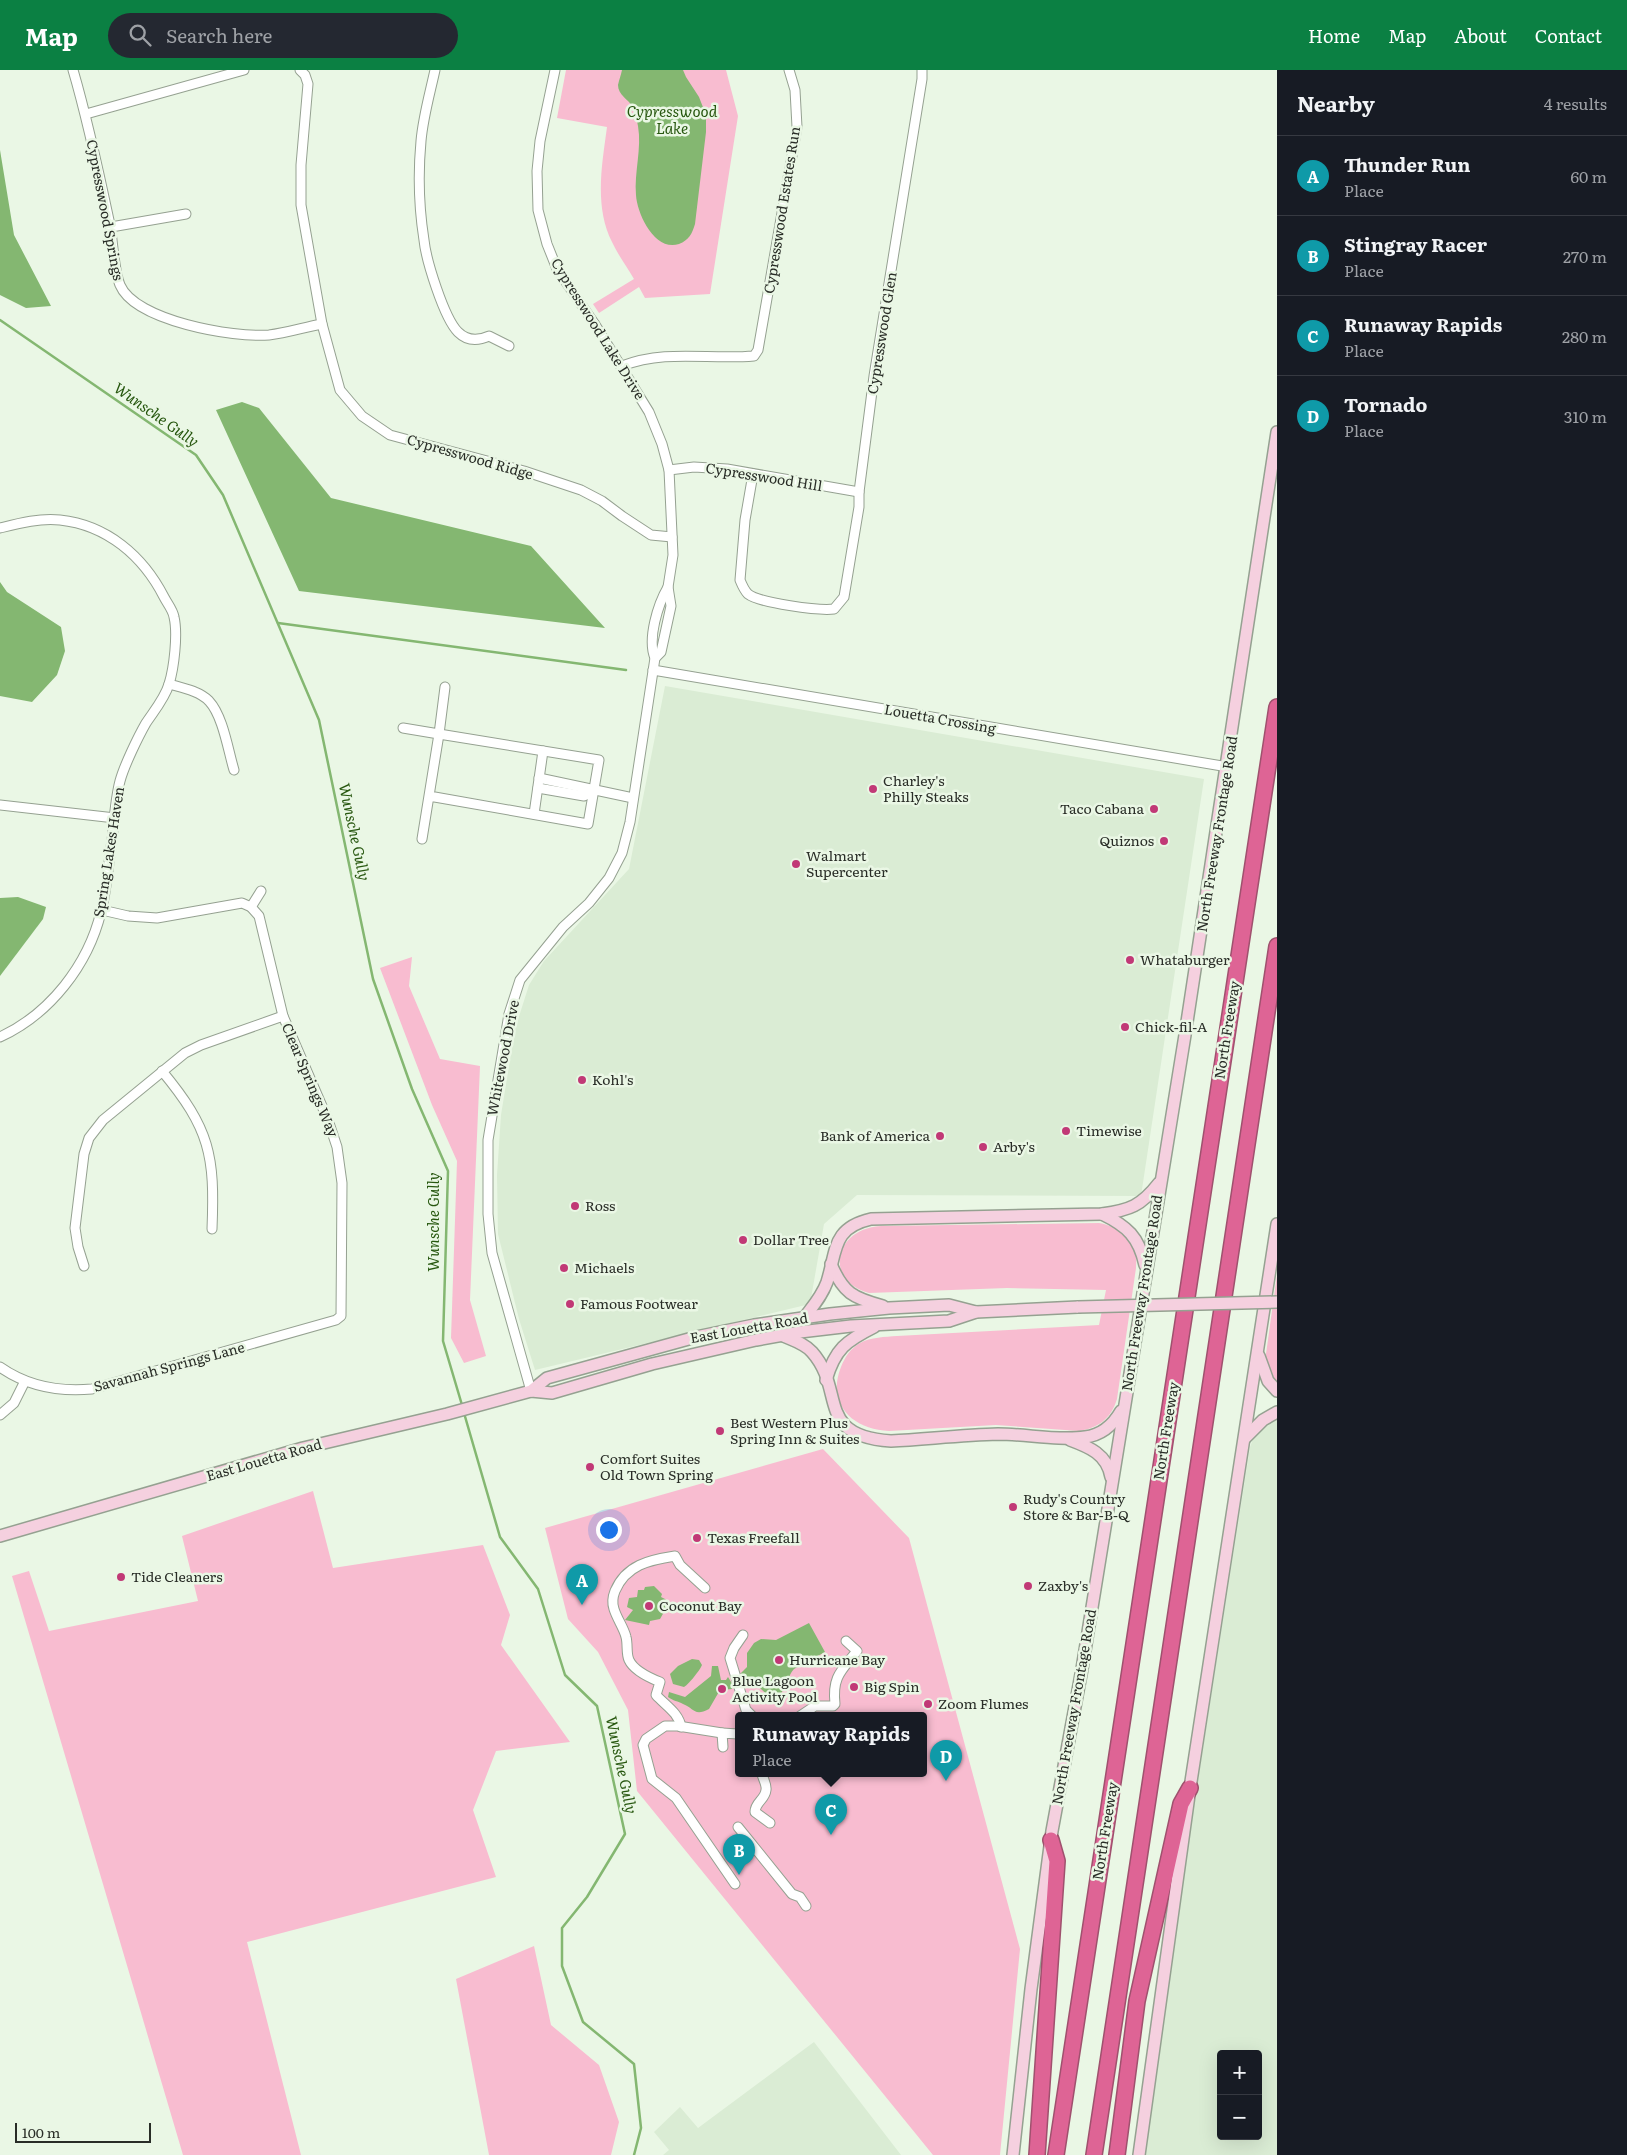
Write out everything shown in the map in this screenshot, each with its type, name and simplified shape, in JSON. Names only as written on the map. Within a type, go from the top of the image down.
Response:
[{"type":"highway","name":"North Freeway","points":[[1056,2155],[1277,707]]},
{"type":"highway","points":[[1094,2155],[1277,946]]},
{"type":"highway","points":[[1117,2155],[1139,1992],[1181,1804],[1190,1788]]},
{"type":"highway","points":[[1037,2155],[1057,1861],[1051,1840]]},
{"type":"main road","name":"North Freeway Frontage Road","points":[[1013,2155],[1031,1989],[1051,1840],[1082,1669],[1228,767],[1277,432]]},
{"type":"main road","points":[[804,1318],[821,1295],[831,1264],[834,1247],[846,1230],[858,1222],[871,1218],[1102,1214],[1121,1211],[1135,1206],[1148,1197],[1160,1182]]},
{"type":"main road","points":[[1102,1214],[1122,1223],[1134,1236],[1142,1253],[1146,1272]]},
{"type":"main road","points":[[1139,2155],[1190,1788],[1277,1228]]},
{"type":"main road","points":[[831,1264],[837,1279],[846,1290],[858,1299],[889,1308]]},
{"type":"main road","name":"East Louetta Road","points":[[0,1536],[303,1448],[447,1414],[530,1391],[552,1393],[652,1364],[781,1335],[882,1324],[949,1321],[976,1312],[1078,1307],[1277,1302]]},
{"type":"main road","name":"East Louetta Road","points":[[530,1391],[547,1378],[688,1339],[721,1332],[804,1318],[889,1308],[949,1305],[976,1312]]},
{"type":"main road","points":[[826,1380],[831,1364],[840,1348],[852,1338],[882,1324]]},
{"type":"main road","points":[[708,1350],[721,1332]]},
{"type":"main road","points":[[781,1335],[800,1343],[811,1351],[820,1364],[838,1417],[853,1431],[874,1440],[892,1441],[999,1434],[1063,1438],[1086,1437],[1100,1433],[1115,1422],[1125,1403]]},
{"type":"main road","points":[[1258,1353],[1268,1381],[1277,1392]]},
{"type":"main road","points":[[1245,1438],[1263,1420],[1277,1412]]},
{"type":"main road","points":[[1063,1438],[1088,1447],[1101,1456],[1109,1467],[1112,1483]]},
{"type":"street","name":"Cypresswood Springs","points":[[73,70],[86,114],[110,227],[119,285],[127,297],[142,306],[185,325],[227,334],[270,335],[322,324]]},
{"type":"street","points":[[86,114],[244,70]]},
{"type":"street","points":[[435,70],[421,140],[419,189],[424,242],[440,295],[452,325],[459,334],[470,340],[480,340],[489,336],[509,346]]},
{"type":"street","name":"Cypresswood Lake Drive","points":[[555,70],[540,141],[537,171],[540,221],[556,269],[622,366],[649,412],[662,444],[669,470],[673,554],[668,587],[672,606],[661,652],[655,658]]},
{"type":"street","name":"Cypresswood Estates Run","points":[[622,366],[657,356],[677,354],[739,357],[754,356],[758,350],[797,127],[795,90],[789,70]]},
{"type":"street","name":"Cypresswood Glen","points":[[754,474],[744,520],[740,580],[749,594],[760,600],[823,610],[834,609],[844,597],[859,507],[859,492],[864,472],[874,376],[922,70]]},
{"type":"street","name":"Cypresswood Ridge","points":[[302,73],[308,84],[301,165],[301,205],[322,324],[340,390],[362,416],[390,435],[524,471],[581,490],[602,500],[651,535],[672,537]]},
{"type":"street","points":[[110,227],[186,214]]},
{"type":"street","name":"Cypresswood Hill","points":[[669,470],[694,467],[754,474],[859,492]]},
{"type":"street","name":"Spring Lakes Haven","points":[[0,528],[44,520],[61,520],[78,523],[102,532],[129,550],[142,562],[154,578],[174,617],[175,659],[169,684],[146,724],[120,781],[102,910],[91,940],[63,988],[35,1016],[0,1037]]},
{"type":"street","name":"Cypresswood Lake Drive","points":[[653,670],[655,658],[652,650],[659,603],[668,587]]},
{"type":"street","points":[[656,620],[667,622]]},
{"type":"street","name":"Louetta Crossing","points":[[653,670],[1228,767]]},
{"type":"street","name":"Whitewood Drive","points":[[530,1391],[492,1253],[488,1214],[488,1140],[509,1014],[520,980],[563,927],[589,903],[609,878],[622,853],[633,798],[653,670]]},
{"type":"street","points":[[169,684],[194,691],[208,700],[218,714],[234,770]]},
{"type":"street","points":[[422,839],[445,687]]},
{"type":"street","points":[[403,728],[599,760],[588,824],[534,810],[429,796]]},
{"type":"street","points":[[534,810],[543,751]]},
{"type":"street","points":[[538,783],[585,786],[594,790],[633,798]]},
{"type":"street","points":[[0,805],[115,818]]},
{"type":"street","points":[[102,910],[128,916],[157,918],[236,903],[251,907],[261,891]]},
{"type":"street","name":"Clear Springs Way","points":[[251,907],[261,919],[282,1016],[328,1120],[341,1165],[340,1318]]},
{"type":"street","points":[[84,1266],[75,1228],[86,1147],[97,1126],[162,1071],[193,1048],[282,1016]]},
{"type":"street","points":[[162,1071],[192,1111],[206,1143],[213,1179],[212,1229]]},
{"type":"street","name":"Savannah Springs Lane","points":[[0,1367],[26,1381],[58,1390],[100,1387],[340,1318]]},
{"type":"street","points":[[0,1415],[14,1403],[26,1381]]},
{"type":"street","points":[[682,1727],[658,1691],[660,1682],[651,1679],[628,1660],[626,1638],[613,1608],[613,1596],[619,1582],[626,1573],[642,1563],[674,1556],[680,1565],[705,1588]]},
{"type":"street","points":[[743,1635],[730,1658],[734,1675],[748,1712]]},
{"type":"street","points":[[806,1712],[815,1706],[833,1706],[835,1704],[833,1689],[842,1670],[857,1651],[846,1641]]},
{"type":"street","points":[[735,1734],[665,1726],[646,1739],[643,1745],[652,1779],[676,1798],[735,1884]]},
{"type":"street","points":[[722,1733],[723,1747]]},
{"type":"street","points":[[763,1777],[766,1792],[764,1797],[757,1803],[755,1812],[770,1823]]},
{"type":"street","points":[[738,1827],[792,1894],[800,1896],[806,1906]]},
{"type":"shaded area","points":[[566,70],[726,70],[738,116],[710,294],[645,298],[639,287],[599,313],[593,304],[634,279],[612,242],[603,214],[601,185],[607,127],[557,118]]},
{"type":"shaded area","points":[[665,686],[1204,779],[1141,1196],[857,1195],[824,1224],[810,1304],[535,1370],[519,1319],[498,1234],[497,1175],[501,1115],[515,1029],[529,985],[544,961],[629,869]]},
{"type":"shaded area","points":[[412,957],[409,986],[440,1059],[480,1066],[470,1300],[486,1356],[464,1363],[451,1338],[457,1161],[432,1105],[380,968]]},
{"type":"shaded area","points":[[1099,1223],[1111,1226],[1131,1240],[1136,1251],[1136,1268],[1117,1399],[1111,1412],[1098,1425],[1079,1431],[996,1425],[889,1431],[864,1426],[846,1412],[840,1403],[837,1392],[837,1380],[846,1357],[853,1348],[864,1341],[873,1338],[1099,1325],[1106,1290],[1007,1288],[869,1293],[855,1287],[845,1278],[840,1267],[840,1256],[844,1245],[853,1236],[865,1229],[881,1226]]},
{"type":"shaded area","points":[[1277,1275],[1277,1385],[1269,1376],[1265,1361]]},
{"type":"shaded area","points":[[1277,1418],[1277,2155],[1142,2155],[1155,2056],[1250,1447],[1261,1428]]},
{"type":"shaded area","points":[[823,1449],[909,1538],[1020,1949],[1000,2155],[933,2155],[637,1791],[628,1710],[598,1652],[568,1619],[545,1528]]},
{"type":"shaded area","points":[[313,1491],[333,1568],[483,1545],[510,1615],[501,1645],[570,1742],[496,1751],[473,1810],[496,1877],[247,1942],[301,2155],[183,2155],[12,1576],[29,1571],[49,1631],[198,1601],[182,1536]]},
{"type":"shaded area","points":[[534,1946],[551,2025],[599,2065],[619,2122],[611,2155],[489,2155],[456,1979]]},
{"type":"shaded area","points":[[814,2042],[901,2155],[663,2155],[669,2150],[654,2132],[680,2107],[698,2128]]},
{"type":"water","name":"Cypresswood Lake","points":[[622,70],[683,70],[699,97],[706,115],[706,132],[695,224],[690,236],[679,244],[670,245],[655,237],[644,221],[637,203],[639,134],[633,107],[618,88]]},
{"type":"water","points":[[0,150],[14,235],[51,306],[26,308],[0,295]]},
{"type":"water","points":[[242,402],[259,408],[331,498],[531,546],[605,628],[299,591],[216,410]]},
{"type":"water","points":[[0,582],[7,592],[61,627],[65,651],[57,675],[32,702],[0,696]]},
{"type":"water","points":[[18,897],[46,907],[43,919],[0,976],[0,898]]},
{"type":"water","name":"Coconut Bay","points":[[654,1586],[662,1594],[661,1597],[672,1608],[664,1612],[660,1619],[650,1621],[649,1625],[625,1620],[633,1610],[627,1607],[629,1598],[637,1597],[638,1590]]},
{"type":"water","name":"Hurricane Bay","points":[[809,1623],[825,1652],[794,1669],[781,1693],[772,1697],[754,1684],[742,1682],[739,1675],[747,1667],[747,1653],[754,1643],[761,1639],[776,1640]]},
{"type":"water","points":[[692,1659],[699,1660],[702,1665],[697,1673],[684,1687],[673,1684],[670,1674],[678,1666]]},
{"type":"water","name":"Blue Lagoon Activity Pool","points":[[712,1666],[718,1666],[721,1680],[726,1680],[728,1677],[733,1685],[732,1689],[720,1690],[709,1709],[697,1712],[668,1697],[669,1692],[685,1697],[711,1676]]},
{"type":"waterway","name":"Wunsche Gully","points":[[0,320],[196,455],[223,495],[319,720],[373,979],[412,1089],[448,1171],[443,1341],[462,1405]]},
{"type":"waterway","points":[[278,623],[626,670]]},
{"type":"waterway","name":"Wunsche Gully","points":[[464,1413],[500,1537],[538,1589],[565,1675],[597,1706],[625,1834],[587,1897],[562,1928],[562,1966],[583,2022],[634,2064],[641,2128],[634,2155]]},
{"type":"place","name":"Charley's Philly Steaks","points":[[873,789]]},
{"type":"place","name":"Taco Cabana","points":[[1154,809]]},
{"type":"place","name":"Quiznos","points":[[1164,841]]},
{"type":"place","name":"Walmart Supercenter","points":[[796,864]]},
{"type":"place","name":"Whataburger","points":[[1130,960]]},
{"type":"place","name":"Chick-fil-A","points":[[1125,1027]]},
{"type":"place","name":"Kohl's","points":[[582,1080]]},
{"type":"place","name":"Timewise","points":[[1066,1131]]},
{"type":"place","name":"Bank of America","points":[[940,1136]]},
{"type":"place","name":"Arby's","points":[[983,1147]]},
{"type":"place","name":"Ross","points":[[575,1206]]},
{"type":"place","name":"Dollar Tree","points":[[743,1240]]},
{"type":"place","name":"Michaels","points":[[564,1268]]},
{"type":"place","name":"Famous Footwear","points":[[570,1304]]},
{"type":"place","name":"Best Western Plus Spring Inn & Suites","points":[[720,1431]]},
{"type":"place","name":"Comfort Suites Old Town Spring","points":[[590,1467]]},
{"type":"place","name":"Rudy's Country Store & Bar-B-Q","points":[[1013,1507]]},
{"type":"place","name":"Texas Freefall","points":[[697,1538]]},
{"type":"place","name":"Tide Cleaners","points":[[121,1577]]},
{"type":"place","name":"Zaxby's","points":[[1028,1586]]},
{"type":"place","name":"Thunder Run","points":[[582,1605]]},
{"type":"place","name":"Coconut Bay","points":[[649,1606]]},
{"type":"place","name":"Hurricane Bay","points":[[779,1660]]},
{"type":"place","name":"Big Spin","points":[[854,1687]]},
{"type":"place","name":"Blue Lagoon Activity Pool","points":[[722,1689]]},
{"type":"place","name":"Zoom Flumes","points":[[928,1704]]},
{"type":"place","name":"Tornado","points":[[946,1781]]},
{"type":"place","name":"Runaway Rapids","points":[[831,1835]]},
{"type":"place","name":"Stingray Racer","points":[[739,1875]]}]
